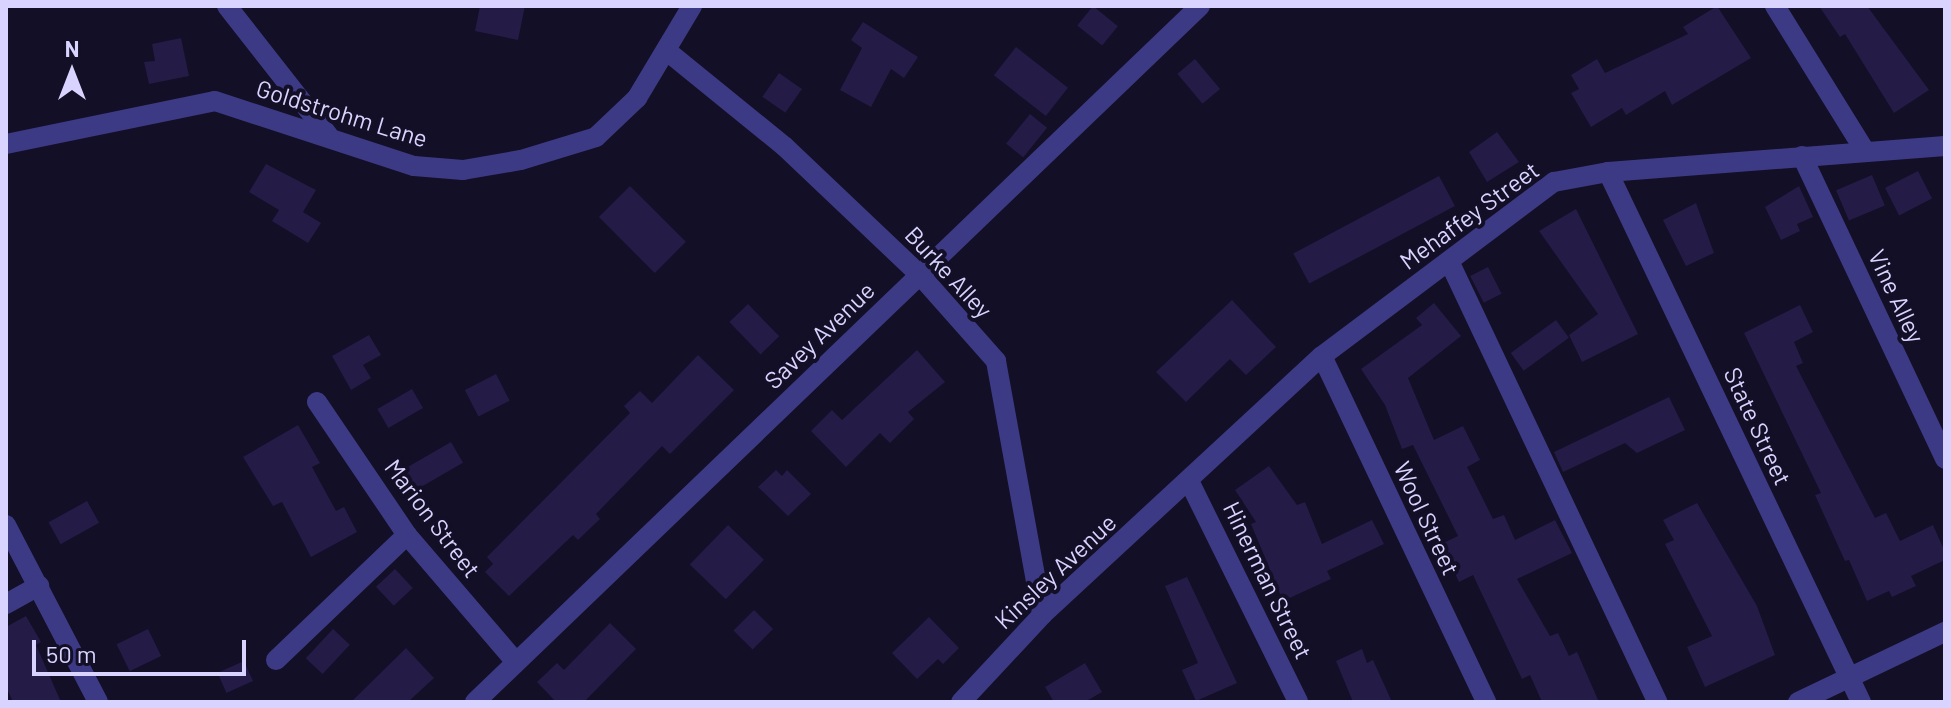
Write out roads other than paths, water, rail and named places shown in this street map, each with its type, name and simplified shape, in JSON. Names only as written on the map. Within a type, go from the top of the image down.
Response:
[{"type":"street","points":[[227,6],[328,135]]},
{"type":"street","name":"Goldstrohm Lane","points":[[6,144],[215,101],[328,135],[414,166],[463,170],[521,160],[596,137],[637,98],[692,6]]},
{"type":"street","name":"Savey Avenue","points":[[475,702],[1200,6]]},
{"type":"street","points":[[1775,6],[1865,151]]},
{"type":"street","name":"Burke Alley","points":[[667,51],[784,146],[920,275],[996,361],[1042,615]]},
{"type":"street","name":"Mehaffey Street","points":[[1189,481],[1322,356],[1554,182],[1608,172],[1945,146]]},
{"type":"street","name":"Vine Alley","points":[[1802,156],[1945,459]]},
{"type":"street","name":"State Street","points":[[1608,172],[1861,702]]},
{"type":"street","points":[[1449,261],[1657,702]]},
{"type":"street","name":"Wool Street","points":[[1322,356],[1486,702]]},
{"type":"street","name":"Marion Street","points":[[317,402],[407,535],[515,661]]},
{"type":"street","name":"Kinsley Avenue","points":[[961,702],[1042,615],[1189,481]]},
{"type":"street","name":"Hinerman Street","points":[[1189,481],[1298,702]]},
{"type":"street","points":[[6,525],[98,702]]},
{"type":"street","points":[[276,660],[407,535]]},
{"type":"street","points":[[6,604],[39,586]]},
{"type":"street","points":[[1798,702],[1945,632]]}]
